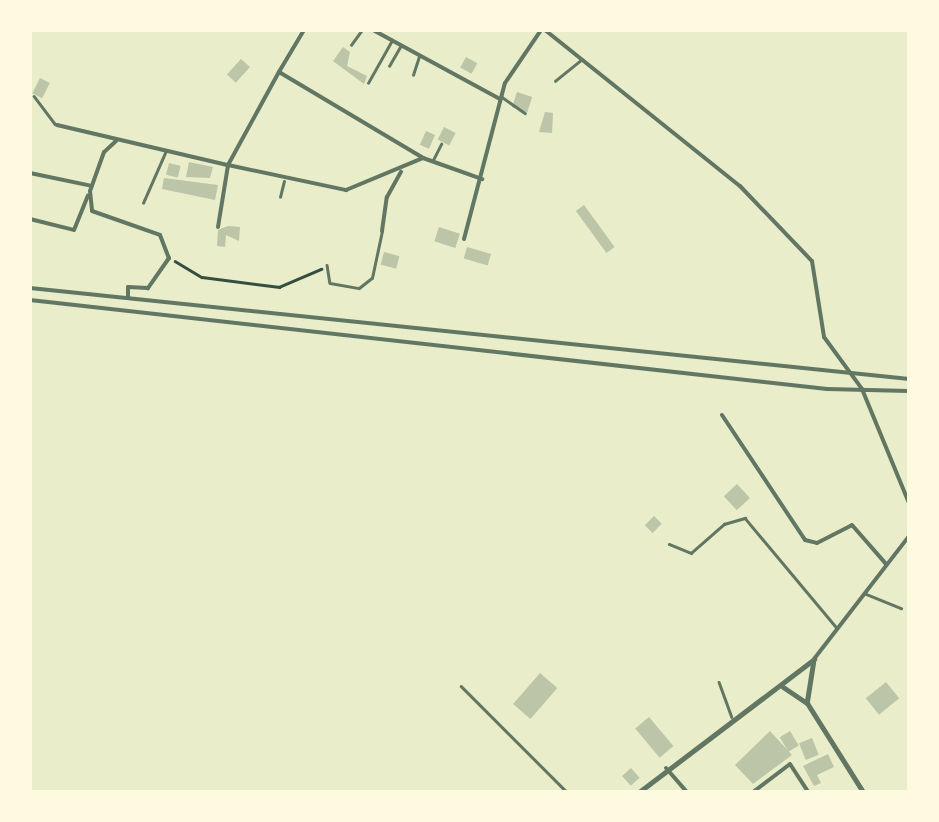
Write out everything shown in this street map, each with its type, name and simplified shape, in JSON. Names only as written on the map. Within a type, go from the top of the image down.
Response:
[{"type":"street","points":[[218,227],[228,165],[304,30]]},
{"type":"street","points":[[373,30],[500,98]]},
{"type":"street","points":[[464,239],[500,98],[543,30],[740,186],[812,261],[824,337],[862,389],[909,503]]},
{"type":"street","points":[[279,72],[423,158],[482,179]]},
{"type":"street","points":[[57,126],[284,180],[346,190],[401,172],[423,158]]},
{"type":"street","points":[[30,219],[74,230],[104,152],[116,141]]},
{"type":"street","points":[[382,231],[387,198],[401,172]]},
{"type":"street","points":[[30,173],[91,188]]},
{"type":"street","points":[[91,188],[98,218],[160,235],[170,258],[148,288],[128,287],[128,297]]},
{"type":"street","points":[[30,288],[854,378],[909,379]]},
{"type":"street","points":[[30,300],[909,391]]},
{"type":"street","points":[[722,415],[805,540],[816,543],[852,525],[886,564]]},
{"type":"street","points":[[642,791],[732,717],[783,687],[814,660],[909,536]]},
{"type":"street","points":[[807,703],[814,660]]},
{"type":"street","points":[[783,687],[807,703],[862,791]]},
{"type":"street","points":[[753,792],[790,764],[808,792]]},
{"type":"street","points":[[666,768],[687,792]]},
{"type":"lane","points":[[351,45],[362,30]]},
{"type":"lane","points":[[368,83],[391,40]]},
{"type":"lane","points":[[389,66],[400,46]]},
{"type":"lane","points":[[412,75],[418,57]]},
{"type":"lane","points":[[555,81],[582,59]]},
{"type":"lane","points":[[34,96],[57,126]]},
{"type":"lane","points":[[500,98],[525,113]]},
{"type":"lane","points":[[433,160],[441,144]]},
{"type":"lane","points":[[143,203],[166,152]]},
{"type":"lane","points":[[280,198],[284,180]]},
{"type":"lane","points":[[327,265],[330,283],[359,288],[372,278],[382,231]]},
{"type":"lane","points":[[669,544],[691,554],[724,524],[745,518],[838,629]]},
{"type":"lane","points":[[864,594],[901,608]]},
{"type":"lane","points":[[720,682],[732,717]]},
{"type":"lane","points":[[461,686],[567,792]]},
{"type":"path","points":[[170,258],[202,277],[279,287],[327,265]]},
{"type":"building","points":[[343,47],[350,52],[347,66],[367,76],[364,84],[333,61]]},
{"type":"building","points":[[466,57],[477,63],[472,74],[460,67]]},
{"type":"building","points":[[241,59],[250,67],[236,83],[227,75]]},
{"type":"building","points":[[40,78],[50,83],[42,98],[32,93]]},
{"type":"building","points":[[517,92],[532,97],[527,112],[512,107]]},
{"type":"building","points":[[545,112],[553,113],[552,133],[539,132]]},
{"type":"building","points":[[444,127],[456,133],[449,145],[438,139]]},
{"type":"building","points":[[426,131],[435,135],[429,149],[420,145]]},
{"type":"building","points":[[189,162],[213,167],[210,178],[186,177]]},
{"type":"building","points":[[169,163],[181,166],[178,178],[166,175]]},
{"type":"building","points":[[164,178],[218,185],[215,200],[162,189]]},
{"type":"building","points":[[584,205],[615,247],[606,253],[576,211]]},
{"type":"building","points":[[240,227],[239,241],[226,235],[225,247],[217,246],[218,230]]},
{"type":"building","points":[[439,227],[460,234],[455,248],[434,241]]},
{"type":"building","points":[[467,247],[491,254],[488,265],[464,259]]},
{"type":"building","points":[[384,252],[399,256],[396,269],[381,265]]},
{"type":"building","points":[[737,484],[750,498],[737,510],[724,496]]},
{"type":"building","points":[[654,516],[662,524],[653,533],[645,525]]},
{"type":"building","points":[[540,673],[557,688],[530,719],[513,704]]},
{"type":"building","points":[[886,682],[899,698],[879,715],[866,698]]},
{"type":"building","points":[[649,717],[673,746],[660,758],[635,729]]},
{"type":"building","points":[[770,731],[792,755],[753,784],[735,765]]},
{"type":"building","points":[[790,731],[799,746],[788,752],[780,737]]},
{"type":"building","points":[[812,738],[819,755],[806,760],[799,743]]},
{"type":"building","points":[[828,754],[834,767],[817,775],[821,783],[814,786],[803,766]]},
{"type":"building","points":[[631,768],[640,778],[631,786],[622,776]]}]
